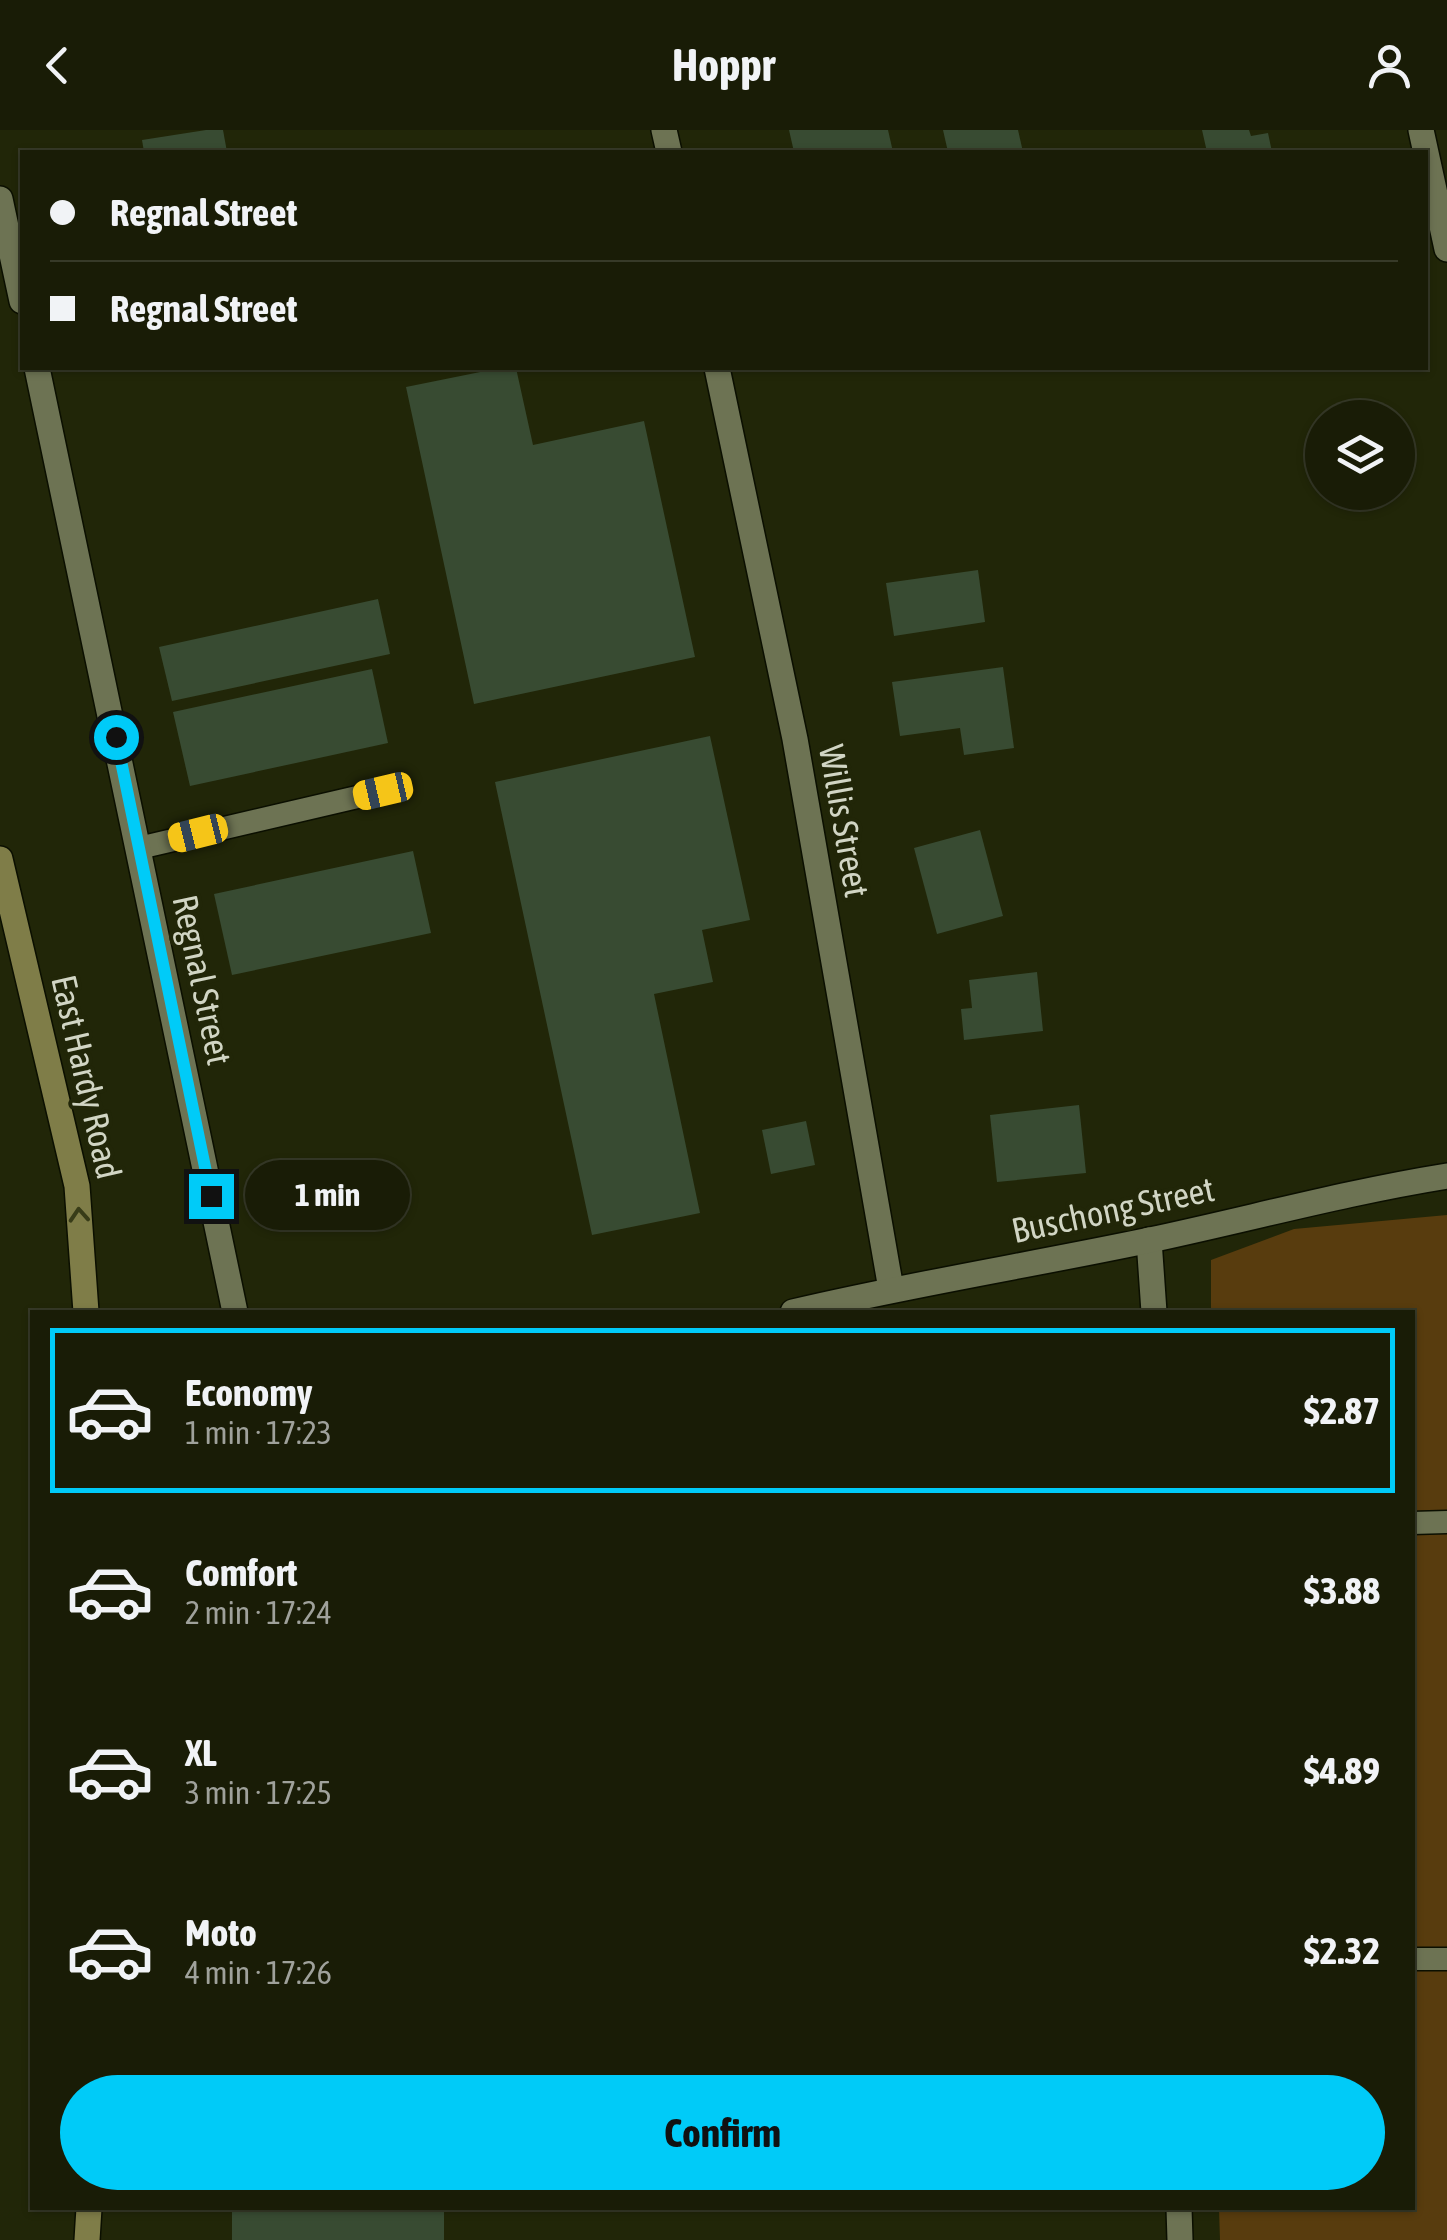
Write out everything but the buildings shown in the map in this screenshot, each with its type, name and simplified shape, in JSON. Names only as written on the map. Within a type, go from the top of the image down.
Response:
[{"type":"main road","name":"East Hardy Road","points":[[0,859],[78,1186],[86,1310]]},
{"type":"main road","points":[[87,2240],[88,2210]]},
{"type":"street","points":[[1428,162],[1447,249]]},
{"type":"street","points":[[0,199],[20,291]]},
{"type":"street","name":"Regnal Street","points":[[37,370],[235,1310]]},
{"type":"street","name":"Willis Street","points":[[717,370],[794,739],[891,1289]]},
{"type":"street","name":"Buschong Street","points":[[802,1310],[1149,1240],[1373,1188],[1447,1176]]},
{"type":"street","points":[[1149,1240],[1154,1310]]},
{"type":"street","points":[[1179,2210],[1180,2240]]},
{"type":"lane","points":[[140,848],[383,791]]},
{"type":"lane","points":[[1415,1522],[1447,1522]]},
{"type":"lane","points":[[1415,1960],[1447,1959]]},
{"type":"shaded area","points":[[1447,1215],[1447,2240],[1220,2240],[1219,2210],[1415,2210],[1415,1310],[1211,1310],[1211,1260],[1294,1229]]},
{"type":"route","points":[[116,737],[211,1196]]}]
